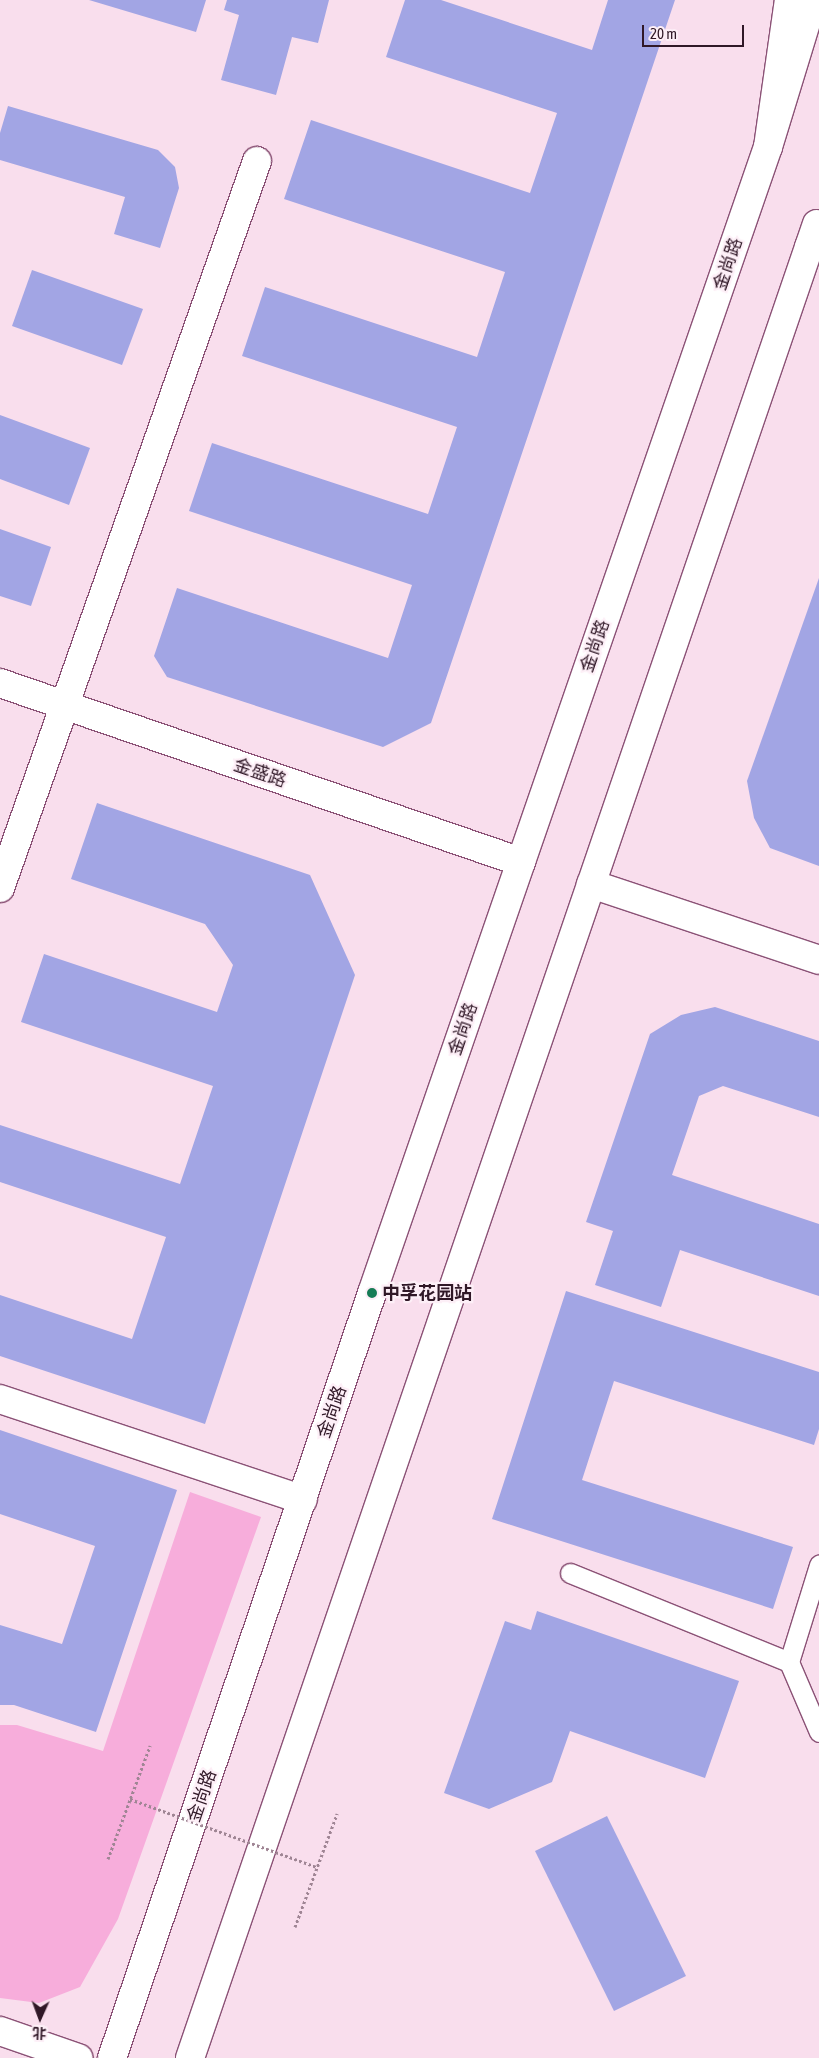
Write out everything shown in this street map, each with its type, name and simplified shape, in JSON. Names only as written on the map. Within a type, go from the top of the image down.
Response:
[{"type":"main road","points":[[768,147],[789,0]]},
{"type":"main road","name":"金尚路","points":[[112,2058],[768,147],[813,0]]},
{"type":"main road","points":[[0,888],[257,161]]},
{"type":"main road","points":[[190,2058],[819,218]]},
{"type":"main road","name":"金盛路","points":[[0,683],[521,862]]},
{"type":"main road","points":[[591,884],[819,960]]},
{"type":"main road","points":[[0,1399],[302,1500]]},
{"type":"main road","points":[[0,2032],[78,2058]]},
{"type":"lane","points":[[789,1662],[810,1620],[819,1565]]},
{"type":"lane","points":[[570,1572],[789,1662],[819,1732]]},
{"type":"path","points":[[108,1860],[150,1746]]},
{"type":"path","points":[[130,1799],[317,1867]]},
{"type":"path","points":[[295,1927],[337,1814]]},
{"type":"shaded area","points":[[190,1492],[261,1517],[118,1919],[80,1987],[39,2003],[0,1998],[0,1725],[17,1725],[103,1751]]},
{"type":"building","points":[[89,0],[206,0],[196,32]]},
{"type":"building","points":[[227,0],[329,0],[318,43],[292,37],[276,95],[221,80],[239,15],[224,10]]},
{"type":"building","points":[[405,0],[441,0],[592,50],[608,0],[675,0],[431,723],[383,747],[167,677],[154,656],[177,588],[388,658],[412,585],[189,511],[212,443],[428,514],[457,427],[242,356],[265,287],[477,357],[505,272],[284,199],[311,120],[530,193],[557,113],[386,57]]},
{"type":"building","points":[[8,106],[158,150],[175,167],[179,188],[160,248],[114,234],[125,197],[0,160],[0,133]]},
{"type":"building","points":[[32,270],[143,309],[122,365],[12,326]]},
{"type":"building","points":[[0,415],[90,448],[69,505],[0,479]]},
{"type":"building","points":[[0,529],[51,547],[31,606],[0,596]]},
{"type":"building","points":[[819,578],[819,866],[770,848],[754,818],[747,781]]},
{"type":"building","points":[[97,803],[310,875],[355,975],[205,1424],[0,1356],[0,1295],[132,1339],[166,1237],[0,1182],[0,1125],[180,1184],[213,1086],[21,1022],[44,954],[217,1012],[233,965],[205,924],[71,879]]},
{"type":"building","points":[[715,1007],[819,1041],[819,1117],[723,1086],[699,1096],[672,1175],[819,1224],[819,1296],[680,1250],[661,1307],[595,1285],[613,1231],[586,1222],[650,1034],[681,1015]]},
{"type":"building","points":[[566,1291],[819,1372],[819,1429],[814,1445],[614,1381],[582,1480],[793,1547],[773,1609],[492,1519]]},
{"type":"building","points":[[0,1430],[177,1490],[96,1732],[14,1705],[0,1705],[0,1625],[62,1644],[95,1546],[0,1514]]},
{"type":"building","points":[[537,1611],[739,1681],[705,1778],[570,1731],[552,1782],[489,1809],[444,1793],[505,1621],[531,1630]]},
{"type":"building","points":[[607,1816],[686,1976],[614,2011],[535,1851]]},
{"type":"place","name":"中孚花园站","points":[[372,1293]]}]
